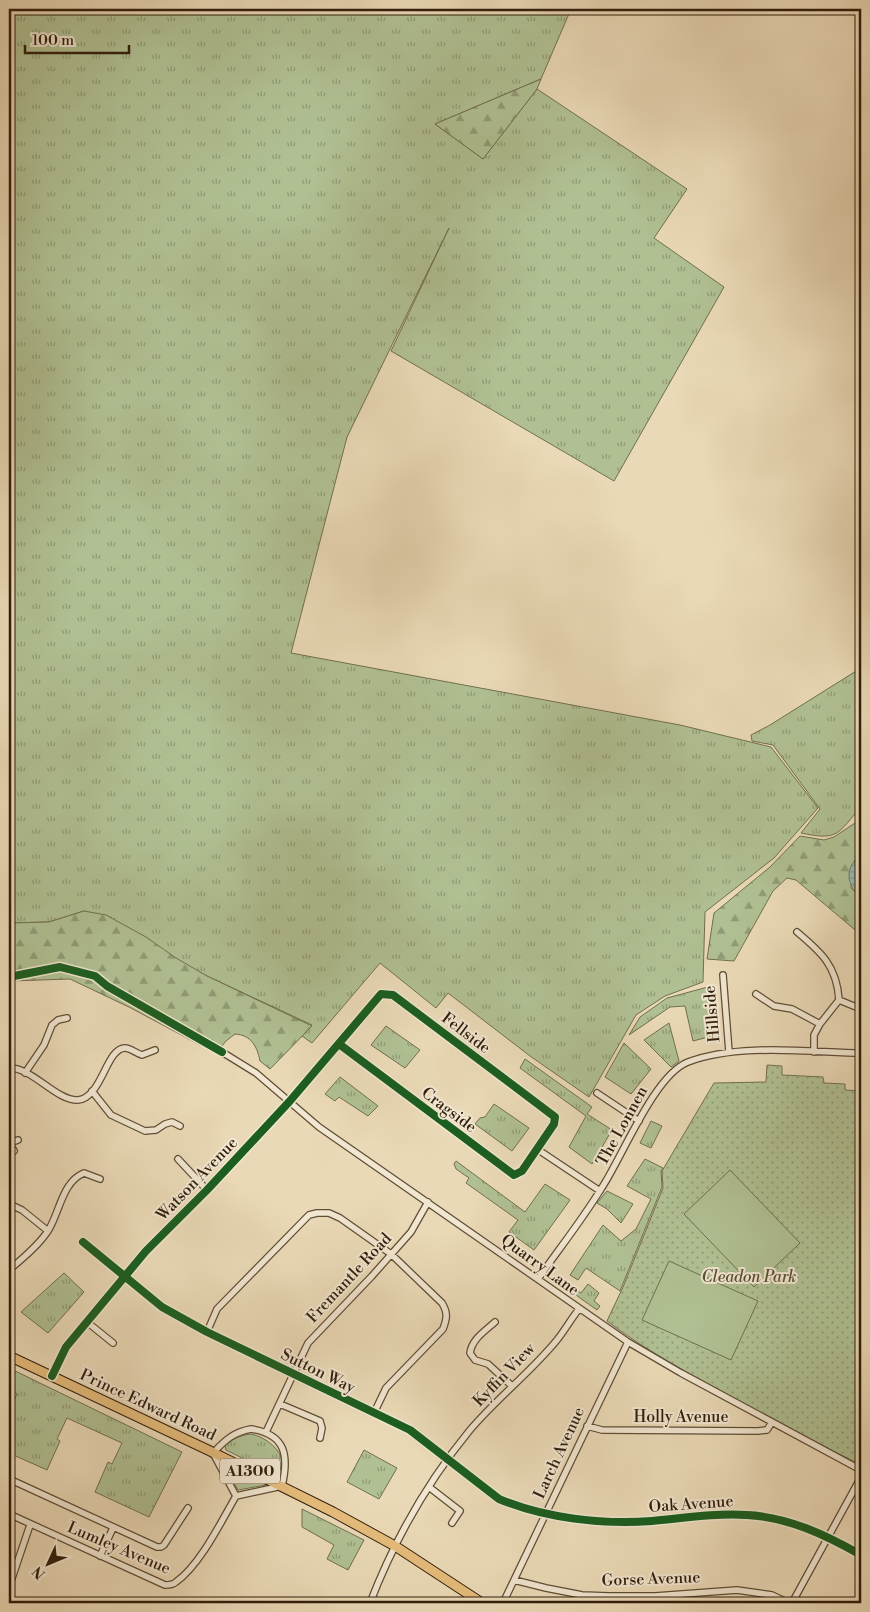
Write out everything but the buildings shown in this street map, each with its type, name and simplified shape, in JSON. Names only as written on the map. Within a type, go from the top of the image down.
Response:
[{"type":"main road","name":"Prince Edward Road","points":[[9,1356],[282,1486],[395,1546],[482,1603]]},
{"type":"street","points":[[797,932],[818,949],[830,966],[838,985],[839,1000],[820,1024],[814,1035],[814,1052]]},
{"type":"street","name":"Hillside","points":[[723,974],[729,1052]]},
{"type":"street","name":"Fellside","points":[[339,1044],[381,994],[393,995],[555,1117],[554,1124],[538,1149]]},
{"type":"street","points":[[756,994],[774,1006],[792,1009],[820,1024]]},
{"type":"street","points":[[839,1000],[861,1009]]},
{"type":"street","points":[[25,1073],[44,1045],[52,1025],[58,1020],[67,1018]]},
{"type":"street","name":"Watson Avenue","points":[[52,1376],[66,1347],[146,1250],[207,1190],[290,1102],[339,1044]]},
{"type":"street","name":"Cragside","points":[[339,1044],[514,1176],[522,1171],[538,1149]]},
{"type":"street","points":[[9,1068],[15,1068],[25,1073],[64,1097],[78,1100],[90,1094],[114,1055],[121,1048],[127,1048],[142,1055],[155,1050]]},
{"type":"street","name":"Quarry Lane","points":[[222,1052],[253,1071],[319,1128],[628,1342],[681,1373],[861,1470]]},
{"type":"street","name":"The Lonnen","points":[[538,1279],[600,1191],[655,1093],[670,1076],[686,1063],[710,1055],[729,1052],[861,1053]]},
{"type":"street","points":[[92,1091],[111,1114],[145,1131],[156,1130],[172,1122],[180,1126]]},
{"type":"street","points":[[597,1094],[639,1121]]},
{"type":"street","points":[[14,1151],[9,1143],[18,1140]]},
{"type":"street","points":[[538,1149],[600,1191]]},
{"type":"street","points":[[178,1159],[207,1190]]},
{"type":"street","points":[[9,1270],[37,1245],[48,1231],[75,1177],[84,1173],[100,1179]]},
{"type":"street","name":"Fremantle Road","points":[[266,1432],[308,1343],[411,1232],[428,1202]]},
{"type":"street","points":[[9,1204],[22,1210],[48,1231]]},
{"type":"street","points":[[207,1332],[217,1309],[309,1216],[317,1213],[329,1213],[340,1218],[391,1254],[442,1303],[447,1312],[447,1320],[443,1329],[386,1388],[374,1413]]},
{"type":"street","name":"Sutton Way","points":[[83,1242],[162,1307],[207,1332],[410,1430],[499,1499],[510,1504],[546,1513]]},
{"type":"street","name":"Kyffin View","points":[[370,1603],[395,1546],[447,1459],[471,1428],[557,1340],[579,1309]]},
{"type":"street","points":[[87,1322],[113,1344]]},
{"type":"street","points":[[495,1322],[475,1341],[470,1353],[475,1360],[488,1364],[512,1386]]},
{"type":"street","name":"Larch Avenue","points":[[503,1603],[628,1342]]},
{"type":"street","points":[[280,1404],[320,1421],[322,1428],[320,1438]]},
{"type":"street","name":"Holly Avenue","points":[[587,1426],[602,1430],[758,1431],[767,1430],[772,1422]]},
{"type":"street","points":[[251,1429],[266,1432],[276,1440],[284,1453],[286,1469],[282,1486],[236,1496],[213,1453],[230,1436],[239,1431],[251,1429]]},
{"type":"street","points":[[790,1603],[861,1477]]},
{"type":"street","points":[[9,1479],[113,1528],[160,1547],[164,1545],[188,1508]]},
{"type":"street","points":[[429,1488],[460,1511],[452,1523]]},
{"type":"street","name":"Lumley Avenue","points":[[9,1514],[165,1585],[175,1584],[186,1574],[203,1551],[236,1496]]},
{"type":"street","name":"Oak Avenue","points":[[546,1513],[590,1520],[619,1522],[709,1515],[747,1515],[773,1518],[828,1537],[861,1555]]},
{"type":"street","points":[[9,1587],[10,1579],[30,1525]]},
{"type":"street","points":[[100,1556],[113,1528]]},
{"type":"street","name":"Gorse Avenue","points":[[514,1580],[582,1595],[655,1596],[737,1590],[772,1595],[790,1603]]},
{"type":"green space","points":[[9,9],[571,9],[541,79],[435,124],[483,159],[537,89],[687,189],[654,238],[724,287],[614,481],[391,351],[449,228],[347,437],[291,653],[680,725],[771,747],[818,808],[774,858],[705,912],[703,982],[665,996],[636,1015],[589,1097],[530,1056],[448,993],[436,1008],[380,963],[312,1043],[302,1036],[312,1025],[207,976],[84,911],[49,922],[9,923]]},
{"type":"green space","points":[[541,79],[537,89],[483,159],[435,124]]},
{"type":"green space","points":[[861,668],[861,807],[847,824],[836,833],[823,836],[801,833],[820,809],[773,745],[752,741],[751,735]]},
{"type":"green space","points":[[861,819],[861,856],[854,861],[851,888],[861,897],[861,935],[796,880],[787,878],[773,891],[734,961],[707,959],[714,913],[770,867],[800,836],[824,840],[834,837]]},
{"type":"green space","points":[[84,911],[106,915],[146,937],[176,958],[207,976],[312,1026],[270,1069],[260,1061],[252,1042],[241,1035],[235,1034],[221,1047],[207,1038],[200,1045],[131,1008],[70,979],[9,981],[9,923],[49,922]]},
{"type":"green space","points":[[708,987],[712,1036],[693,1041],[685,1006],[670,1007],[629,1035],[640,1017],[667,998]]},
{"type":"green space","points":[[669,1023],[679,1061],[671,1067],[644,1040]]},
{"type":"green space","points":[[386,1026],[420,1050],[405,1068],[371,1045]]},
{"type":"green space","points":[[624,1043],[651,1069],[631,1094],[605,1077]]},
{"type":"green space","points":[[525,1059],[592,1107],[587,1114],[612,1130],[592,1164],[569,1147],[586,1116],[520,1068]]},
{"type":"green space","name":"Cleadon Park","points":[[767,1065],[782,1066],[782,1075],[823,1077],[824,1083],[845,1084],[845,1090],[861,1091],[861,1465],[679,1368],[607,1321],[623,1287],[663,1188],[662,1171],[714,1083],[766,1082]]},
{"type":"green space","points":[[340,1077],[378,1106],[368,1116],[339,1097],[335,1101],[325,1094]]},
{"type":"green space","points":[[494,1104],[529,1128],[512,1151],[475,1124],[480,1118],[485,1117]]},
{"type":"green space","points":[[651,1121],[662,1126],[651,1148],[640,1143]]},
{"type":"green space","points":[[645,1159],[663,1168],[661,1171],[662,1187],[620,1291],[586,1268],[578,1280],[570,1275],[603,1225],[621,1241],[636,1229],[651,1199],[627,1186]]},
{"type":"green space","points":[[456,1161],[525,1212],[545,1184],[570,1200],[534,1250],[509,1232],[518,1220],[466,1183],[469,1178],[456,1169],[454,1164]]},
{"type":"green space","points":[[730,1170],[800,1243],[754,1287],[684,1214]]},
{"type":"green space","points":[[607,1191],[633,1204],[621,1223],[607,1209],[597,1203]]},
{"type":"green space","points":[[669,1261],[758,1301],[731,1360],[642,1320]]},
{"type":"green space","points":[[64,1273],[84,1292],[48,1333],[21,1312]]},
{"type":"green space","points":[[588,1284],[599,1293],[594,1301],[600,1306],[597,1310],[573,1293],[575,1289],[581,1293]]},
{"type":"green space","points":[[9,1368],[182,1452],[149,1517],[95,1492],[108,1462],[112,1464],[122,1443],[67,1418],[57,1439],[60,1441],[47,1470],[9,1453],[9,1412],[17,1394],[9,1390]]},
{"type":"green space","points":[[250,1434],[270,1443],[280,1455],[281,1468],[276,1475],[226,1450],[225,1446],[230,1441]]},
{"type":"green space","points":[[364,1450],[397,1468],[379,1499],[347,1482]]},
{"type":"green space","points":[[224,1465],[266,1485],[238,1490]]},
{"type":"green space","points":[[302,1509],[364,1540],[348,1570],[327,1559],[334,1545],[302,1527]]},
{"type":"water","points":[[861,856],[861,897],[852,887],[849,876],[852,865]]},
{"type":"cycle path","points":[[9,977],[60,967],[95,976],[107,986],[222,1052]]},
{"type":"cycle path","points":[[52,1376],[66,1347],[146,1251],[207,1190],[289,1102],[381,994],[393,995],[555,1117],[554,1124],[522,1171],[514,1175],[339,1044]]},
{"type":"cycle path","points":[[83,1242],[162,1307],[207,1332],[410,1430],[499,1499],[516,1506],[574,1519],[614,1522],[723,1515],[762,1516],[806,1528],[861,1555]]}]
